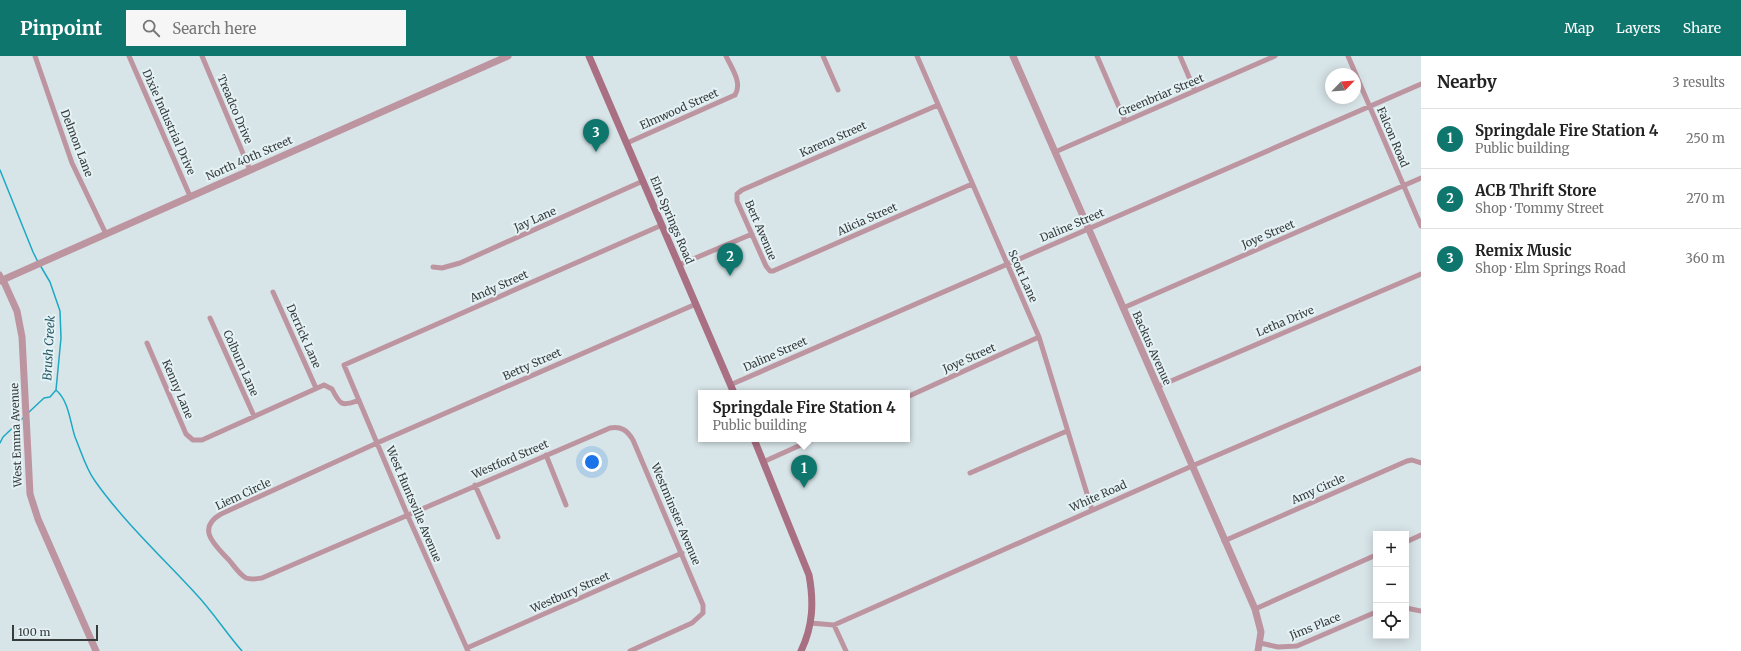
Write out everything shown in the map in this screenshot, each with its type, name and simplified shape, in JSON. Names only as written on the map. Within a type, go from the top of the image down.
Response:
[{"type":"main road","name":"Elm Springs Road","points":[[589,56],[732,390]]},
{"type":"main road","points":[[755,442],[809,575],[813,595],[813,610],[801,651]]},
{"type":"street","name":"Delmon Lane","points":[[35,56],[72,163],[106,234]]},
{"type":"street","name":"Dixie Industrial Drive","points":[[129,56],[190,196]]},
{"type":"street","name":"Treadco Drive","points":[[202,56],[250,170]]},
{"type":"street","name":"North 40th Street","points":[[1,278],[48,260],[508,56]]},
{"type":"street","name":"Elmwood Street","points":[[627,143],[731,97],[737,91],[737,81],[726,56]]},
{"type":"street","points":[[823,56],[838,90]]},
{"type":"street","name":"Scott Lane","points":[[917,56],[1040,337],[1067,431],[1092,510]]},
{"type":"street","name":"Backus Avenue","points":[[1013,56],[1255,609],[1261,632],[1258,651]]},
{"type":"street","points":[[1097,56],[1125,121]]},
{"type":"street","points":[[1180,56],[1195,91]]},
{"type":"street","name":"Greenbriar Street","points":[[1055,152],[1195,91],[1264,58],[1275,56]]},
{"type":"street","name":"Falcon Road","points":[[1348,56],[1421,226]]},
{"type":"street","name":"Daline Street","points":[[730,385],[1421,84]]},
{"type":"street","name":"Karena Street","points":[[737,194],[742,190],[938,104]]},
{"type":"street","name":"Joye Street","points":[[1123,308],[1421,178]]},
{"type":"street","name":"Jay Lane","points":[[433,267],[446,268],[460,263],[643,181]]},
{"type":"street","name":"Alicia Street","points":[[770,271],[776,270],[972,184]]},
{"type":"street","name":"Bert Avenue","points":[[737,194],[738,201],[752,234],[766,266],[770,271]]},
{"type":"street","name":"Andy Street","points":[[344,365],[662,225]]},
{"type":"street","points":[[679,265],[752,234]]},
{"type":"street","name":"Letha Drive","points":[[1157,387],[1421,274]]},
{"type":"street","name":"West Emma Avenue","points":[[1,278],[20,324],[24,353],[28,479],[33,506],[96,651]]},
{"type":"street","name":"Derrick Lane","points":[[273,292],[316,388]]},
{"type":"street","name":"Betty Street","points":[[377,443],[696,304]]},
{"type":"street","name":"Colburn Lane","points":[[210,318],[254,416]]},
{"type":"street","name":"Joye Street","points":[[910,396],[1040,337]]},
{"type":"street","name":"Kenny Lane","points":[[147,343],[186,434],[193,440],[202,440],[254,416]]},
{"type":"street","name":"West Huntsville Avenue","points":[[344,365],[407,514],[468,650]]},
{"type":"street","name":"White Road","points":[[810,623],[834,625],[1192,466],[1421,368]]},
{"type":"street","points":[[254,416],[324,385],[332,389],[337,399],[343,404],[347,405],[359,400]]},
{"type":"street","name":"Westford Street","points":[[407,514],[610,428],[622,428]]},
{"type":"street","name":"Westminster Avenue","points":[[622,428],[629,433],[633,440],[701,598],[703,606],[703,612],[692,623],[630,651]]},
{"type":"street","points":[[970,473],[1067,431]]},
{"type":"street","points":[[763,462],[807,442]]},
{"type":"street","name":"Liem Circle","points":[[377,443],[221,514],[211,524],[209,537],[243,576],[256,579],[407,514]]},
{"type":"street","points":[[546,455],[566,505]]},
{"type":"street","name":"Amy Circle","points":[[1224,541],[1407,461],[1412,460],[1421,463]]},
{"type":"street","points":[[475,485],[498,536]]},
{"type":"street","points":[[1409,541],[1421,535]]},
{"type":"street","name":"Westbury Street","points":[[468,650],[682,553]]},
{"type":"street","points":[[1255,609],[1373,556]]},
{"type":"street","points":[[1409,609],[1421,611]]},
{"type":"street","name":"Jims Place","points":[[1260,643],[1278,647],[1297,646],[1373,613]]},
{"type":"street","points":[[834,625],[846,651]]},
{"type":"waterway","name":"Brush Creek","points":[[0,170],[38,262]]},
{"type":"waterway","name":"Brush Creek","points":[[28,413],[44,398],[50,397],[56,390],[61,338],[60,311],[50,282],[40,265]]},
{"type":"waterway","points":[[56,390],[64,400],[75,437],[86,465],[95,481],[118,511],[202,601],[242,651]]},
{"type":"waterway","name":"Brush Creek","points":[[0,443],[3,437],[23,418]]},
{"type":"place","name":"Remix Music","points":[[596,152]]},
{"type":"place","name":"ACB Thrift Store","points":[[730,276]]},
{"type":"place","name":"Springdale Fire Station 4","points":[[804,488]]}]
